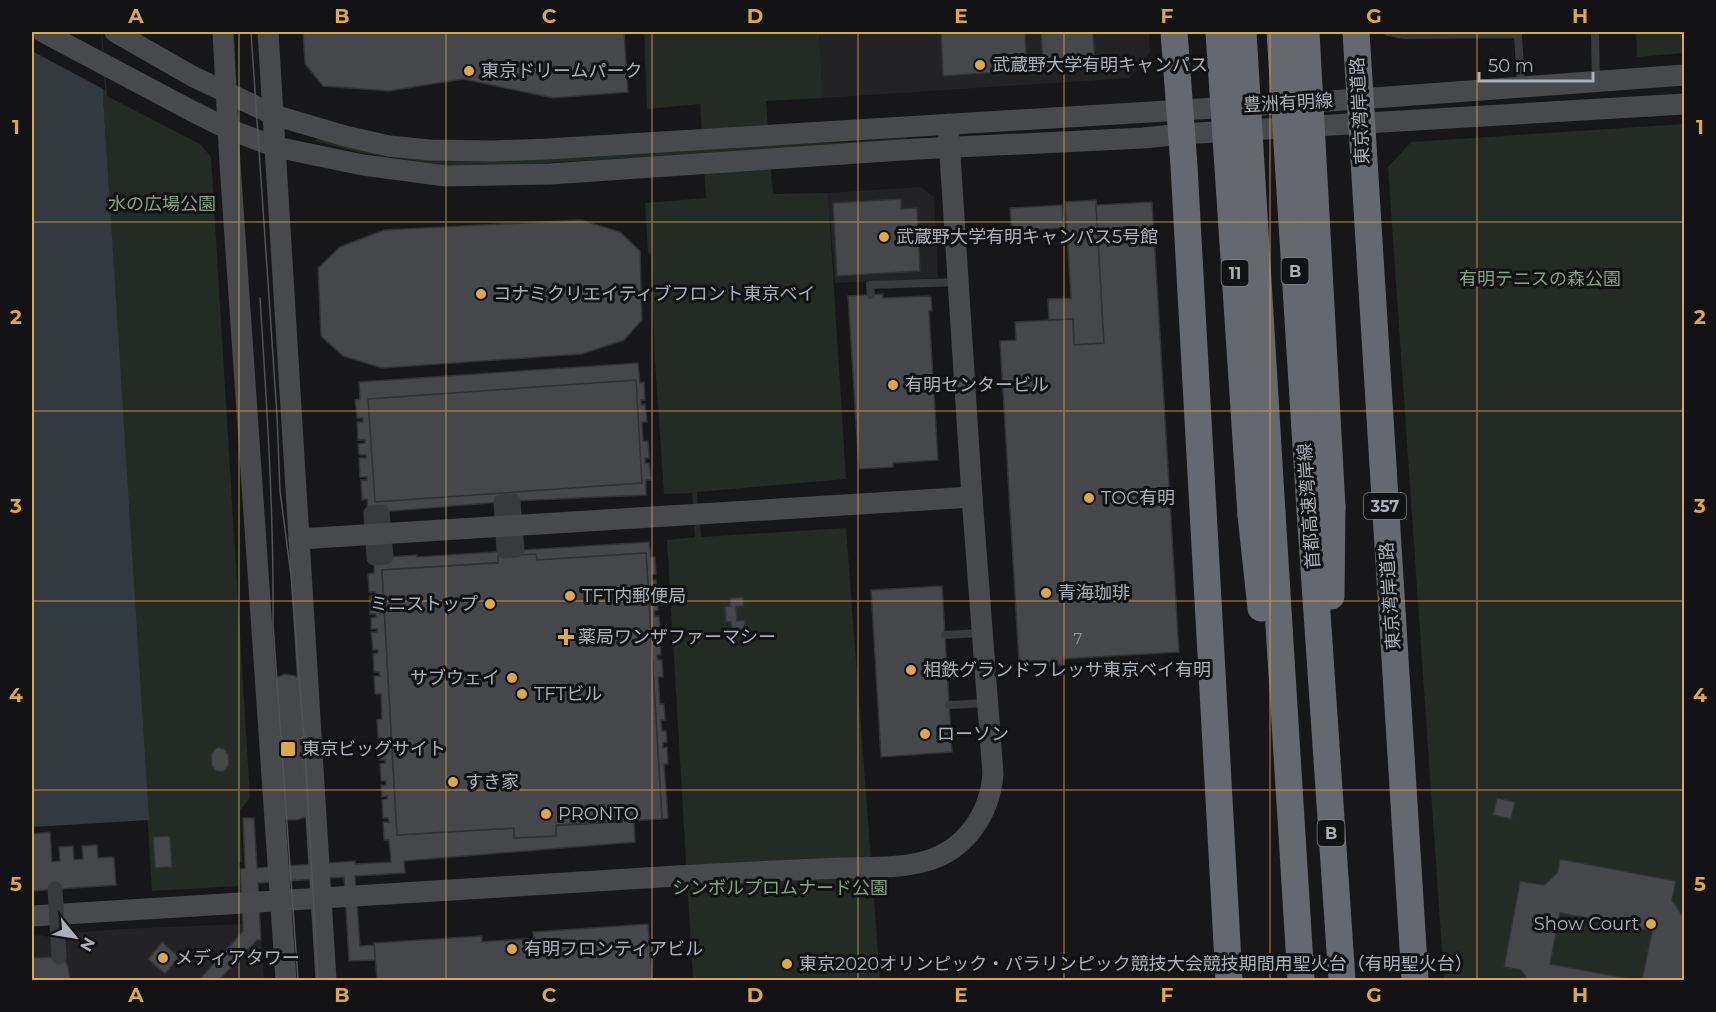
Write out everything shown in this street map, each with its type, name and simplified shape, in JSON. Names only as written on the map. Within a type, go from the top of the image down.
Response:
[{"type":"highway","points":[[1174,32],[1179,76],[1229,981]]},
{"type":"highway","name":"11","points":[[1219,32],[1262,514],[1286,860],[1297,913],[1301,981]]},
{"type":"highway","name":"首都高速湾岸線","points":[[1243,32],[1262,514]]},
{"type":"highway","name":"首都高速湾岸線","points":[[1280,32],[1321,509],[1320,686],[1342,981]]},
{"type":"highway","points":[[1306,32],[1321,509]]},
{"type":"highway","name":"東京湾岸道路","points":[[1356,32],[1414,981]]},
{"type":"street","points":[[43,32],[228,129],[276,147],[363,165],[446,176],[550,174],[1143,138],[1181,121]]},
{"type":"street","points":[[115,32],[227,94],[274,115],[389,146],[430,150],[493,152],[948,124],[1181,121]]},
{"type":"street","points":[[223,32],[286,981]]},
{"type":"street","points":[[268,32],[326,981]]},
{"type":"street","name":"豊洲有明線","points":[[1360,111],[1521,87],[1684,75]]},
{"type":"street","name":"豊洲有明線","points":[[1181,121],[1360,111],[1684,104]]},
{"type":"street","points":[[32,916],[718,873],[894,866],[928,861],[961,842],[986,809],[993,774],[972,497],[960,282],[948,124]]},
{"type":"street","points":[[299,539],[972,497]]},
{"type":"street","points":[[55,889],[59,957]]},
{"type":"lane","points":[[1388,32],[1404,35],[1518,34],[1521,87]]},
{"type":"lane","points":[[1595,32],[1596,81]]},
{"type":"lane","points":[[871,295],[870,285],[960,282]]},
{"type":"lane","points":[[945,635],[983,633]]},
{"type":"lane","points":[[949,705],[989,703]]},
{"type":"shaded area","points":[[32,32],[99,32],[149,820],[32,827]]},
{"type":"shaded area","name":"武蔵野大学有明キャンパス","points":[[819,32],[1149,32],[1150,52],[1129,78],[823,98]]},
{"type":"shaded area","name":"武蔵野大学有明キャンパス5号館","points":[[921,187],[934,197],[938,278],[835,283],[828,193]]},
{"type":"shaded area","points":[[242,924],[243,941],[261,940],[264,980],[32,980],[32,936],[121,929]]},
{"type":"green space","name":"水の広場公園","points":[[99,32],[102,32],[107,96],[200,144],[211,157],[250,798],[240,810],[242,862],[238,862],[239,886],[152,891]]},
{"type":"green space","name":"シンボルプロムナード公園","points":[[644,32],[819,32],[823,98],[766,101],[769,144],[905,138],[906,140],[769,150],[773,194],[828,193],[846,479],[697,492],[701,537],[846,528],[880,980],[693,980],[667,540],[695,537],[692,493],[664,494],[655,362],[651,254],[648,253],[645,203],[706,198],[703,154],[471,167],[362,153],[315,141],[317,139],[336,144],[703,148],[700,104],[647,109]]},
{"type":"green space","points":[[1636,32],[1684,32],[1684,53],[1637,57]]},
{"type":"green space","name":"有明テニスの森公園","points":[[1684,124],[1684,980],[1444,980],[1388,167],[1411,142]]},
{"type":"pier","points":[[32,32],[101,32],[105,90],[32,51]]},
{"type":"building","name":"東京ドリームパーク","points":[[303,32],[624,32],[628,92],[553,98],[463,79],[389,91],[323,86],[305,64]]},
{"type":"building","points":[[941,32],[1025,32],[1027,70],[943,76]]},
{"type":"building","points":[[1041,32],[1093,32],[1095,66],[1043,68]]},
{"type":"building","name":"武蔵野大学有明キャンパス5号館","points":[[901,199],[901,209],[917,208],[920,271],[837,276],[833,203]]},
{"type":"building","points":[[1096,200],[1104,343],[1074,345],[1073,319],[1049,320],[1048,299],[1071,298],[1065,202]]},
{"type":"building","name":"TOC有明","points":[[1152,202],[1179,652],[1063,659],[1063,665],[1039,667],[1039,661],[1019,662],[1000,341],[1016,340],[1015,322],[1073,319],[1074,345],[1104,343],[1096,205]]},
{"type":"building","points":[[1062,205],[1064,228],[1031,230],[1031,236],[1012,237],[1010,208]]},
{"type":"building","name":"コナミクリエイティブフロント東京ベイ","points":[[581,220],[620,232],[640,251],[642,320],[624,340],[582,354],[382,368],[343,356],[321,336],[318,268],[340,247],[384,230]]},
{"type":"building","name":"有明センタービル","points":[[883,294],[883,298],[931,297],[932,311],[929,311],[938,460],[893,463],[893,467],[859,469],[848,296]]},
{"type":"building","points":[[638,363],[640,383],[644,382],[645,400],[641,400],[642,405],[645,404],[647,422],[642,422],[643,441],[648,441],[649,458],[645,458],[645,463],[649,463],[651,480],[646,480],[646,495],[513,501],[368,513],[367,499],[362,500],[361,480],[367,480],[367,477],[360,477],[359,458],[366,458],[366,455],[359,455],[358,444],[365,443],[365,440],[358,440],[357,422],[363,422],[363,418],[357,418],[355,400],[360,399],[359,382]]},
{"type":"building","points":[[636,380],[642,483],[375,502],[368,399]]},
{"type":"building","points":[[649,542],[651,557],[655,557],[656,574],[652,575],[652,580],[656,580],[657,597],[653,597],[653,601],[658,601],[658,610],[654,611],[655,616],[659,616],[660,627],[660,633],[656,633],[656,638],[660,638],[661,655],[657,655],[658,660],[662,660],[663,677],[658,677],[660,704],[664,704],[665,720],[661,720],[662,731],[666,731],[667,742],[663,743],[663,748],[667,747],[668,764],[664,764],[668,818],[662,819],[646,553],[382,570],[397,835],[634,821],[635,842],[404,861],[405,873],[355,876],[360,946],[374,945],[376,960],[349,961],[344,877],[258,883],[261,940],[257,940],[219,980],[199,980],[243,931],[240,869],[245,868],[243,818],[254,818],[257,868],[355,861],[355,864],[391,862],[389,840],[384,840],[383,822],[389,822],[388,818],[383,818],[382,800],[387,799],[387,796],[382,797],[381,785],[386,785],[386,781],[381,781],[380,764],[385,763],[385,760],[380,760],[379,741],[384,741],[383,738],[378,738],[377,720],[382,719],[381,694],[375,694],[374,676],[380,676],[379,672],[374,672],[373,654],[378,653],[378,650],[373,650],[371,632],[377,632],[377,629],[371,629],[371,618],[376,617],[376,614],[370,614],[370,596],[375,595],[375,592],[369,592],[368,574],[374,573],[374,558]]},
{"type":"building","name":"TFTビル","points":[[646,553],[662,819],[556,825],[556,836],[514,838],[514,828],[397,835],[382,570],[498,563],[498,556],[536,554],[537,560]]},
{"type":"building","name":"相鉄グランドフレッサ東京ベイ有明","points":[[942,586],[952,752],[881,757],[871,590]]},
{"type":"building","points":[[743,597],[744,606],[736,607],[737,621],[745,620],[745,630],[732,631],[731,622],[726,622],[725,607],[730,606],[730,598]]},
{"type":"building","points":[[285,674],[303,681],[308,816],[297,820],[287,820],[275,810],[275,678]]},
{"type":"building","points":[[218,747],[224,749],[228,754],[229,765],[223,772],[216,771],[212,766],[211,755]]},
{"type":"building","points":[[1497,798],[1515,802],[1511,819],[1493,815]]},
{"type":"building","points":[[50,832],[52,862],[60,861],[59,847],[73,846],[74,860],[83,859],[82,846],[97,845],[98,858],[114,857],[116,885],[32,891],[32,834]]},
{"type":"building","points":[[170,836],[172,867],[155,868],[153,837]]},
{"type":"building","name":"Show Court","points":[[1560,859],[1676,881],[1672,900],[1684,918],[1684,980],[1642,980],[1652,931],[1560,913],[1550,964],[1636,980],[1528,980],[1521,970],[1504,967],[1520,881],[1544,885],[1557,873]]},
{"type":"building","name":"有明フロンティアビル","points":[[648,924],[652,980],[377,980],[374,943],[482,936],[482,942],[534,938],[533,932]]},
{"type":"building","name":"メディアタワー","points":[[162,942],[179,957],[165,974],[148,959]]},
{"type":"building","points":[[59,957],[68,966],[70,980],[32,980],[32,958]]},
{"type":"tram line","points":[[251,32],[280,491],[291,575],[305,750],[318,980]]},
{"type":"tram line","points":[[260,298],[271,502],[273,625],[298,980]]},
{"type":"place","name":"武蔵野大学有明キャンパス","points":[[980,65]]},
{"type":"place","name":"東京ドリームパーク","points":[[469,71]]},
{"type":"place","name":"武蔵野大学有明キャンパス5号館","points":[[884,237]]},
{"type":"place","name":"コナミクリエイティブフロント東京ベイ","points":[[481,294]]},
{"type":"place","name":"有明センタービル","points":[[893,385]]},
{"type":"place","name":"TOC有明","points":[[1089,498]]},
{"type":"place","name":"青海珈琲","points":[[1046,593]]},
{"type":"place","name":"TFT内郵便局","points":[[570,596]]},
{"type":"place","name":"ミニストップ","points":[[490,604]]},
{"type":"place","name":"薬局ワンザファーマシー","points":[[566,637]]},
{"type":"place","name":"相鉄グランドフレッサ東京ベイ有明","points":[[911,670]]},
{"type":"place","name":"サブウェイ","points":[[512,678]]},
{"type":"place","name":"TFTビル","points":[[522,694]]},
{"type":"place","name":"ローソン","points":[[925,734]]},
{"type":"place","name":"東京ビッグサイト","points":[[288,749]]},
{"type":"place","name":"すき家","points":[[453,782]]},
{"type":"place","name":"PRONTO","points":[[546,814]]},
{"type":"place","name":"Show Court","points":[[1651,924]]},
{"type":"place","name":"有明フロンティアビル","points":[[512,949]]},
{"type":"place","name":"メディアタワー","points":[[163,958]]},
{"type":"place","name":"東京2020オリンピック・パラリンピック競技大会競技期間用聖火台（有明聖火台）","points":[[787,964]]}]
